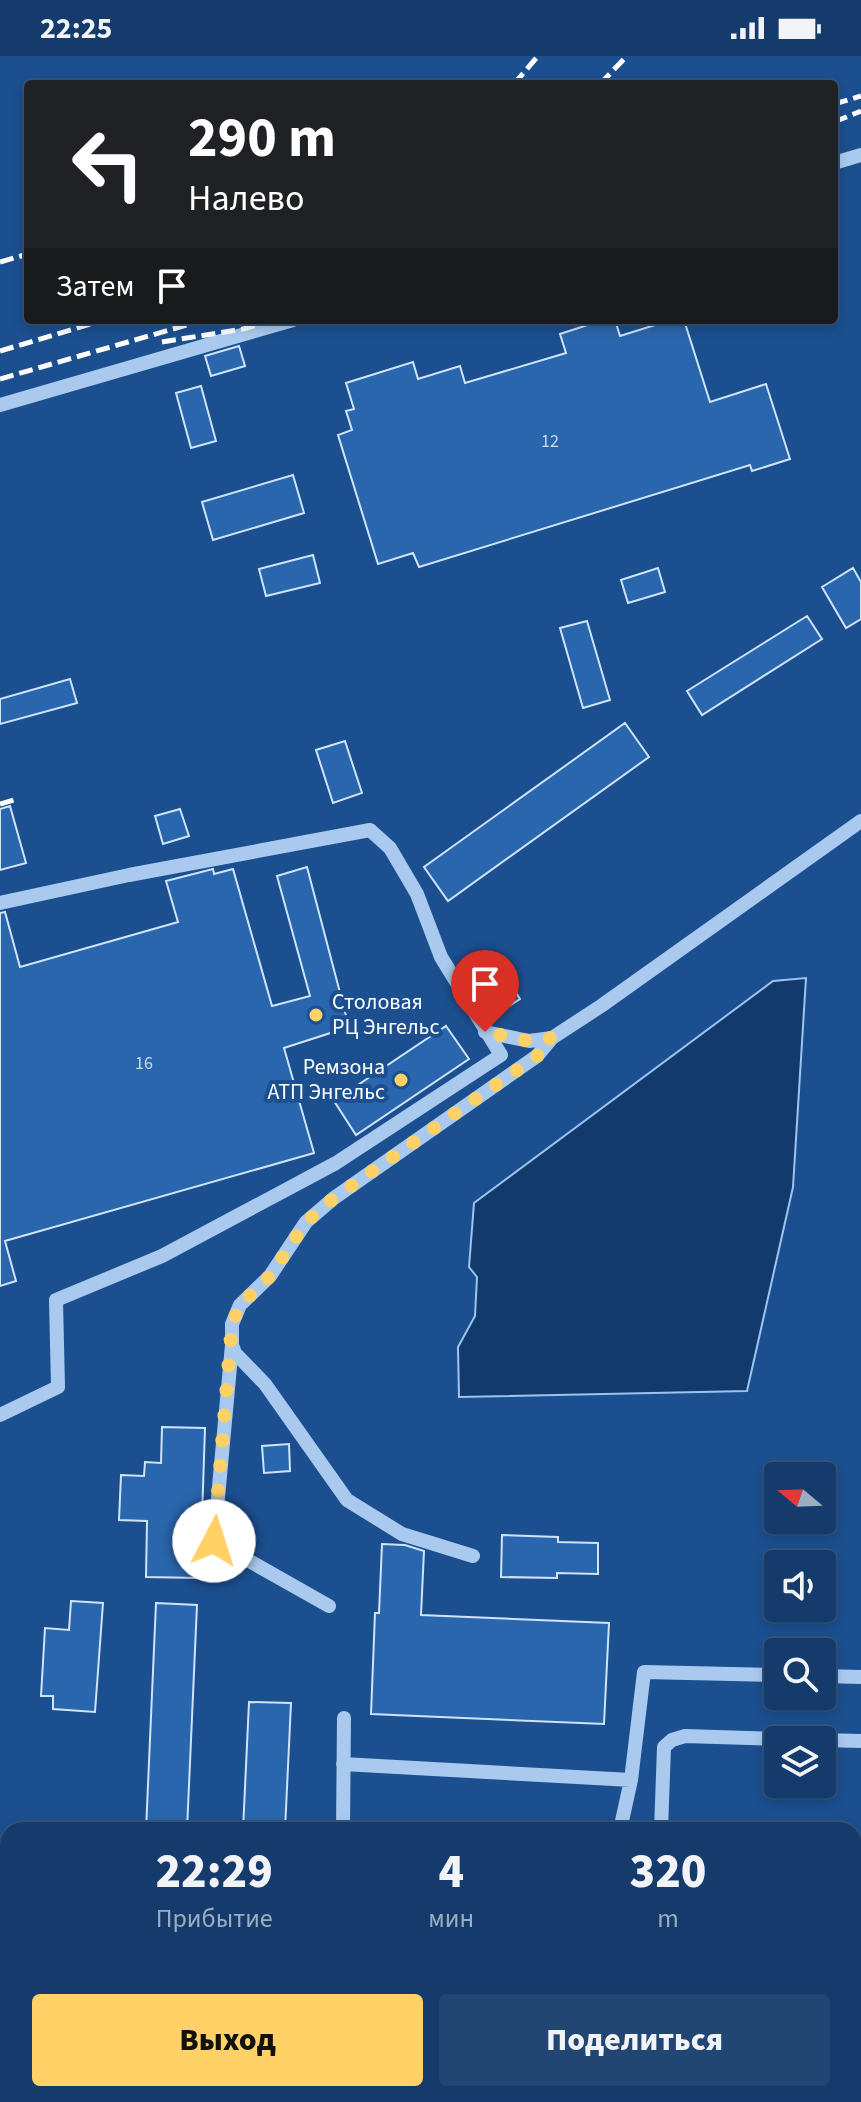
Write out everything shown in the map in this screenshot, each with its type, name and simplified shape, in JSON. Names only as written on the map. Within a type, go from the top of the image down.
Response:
[{"type":"lane","points":[[838,162],[861,155]]},
{"type":"lane","points":[[0,405],[279,324]]},
{"type":"lane","points":[[329,1606],[214,1541],[232,1324],[240,1305],[270,1276],[306,1222],[334,1198],[537,1056],[552,1038],[861,821]]},
{"type":"lane","points":[[0,903],[129,875],[370,830],[390,848],[417,894],[441,957],[501,1055],[336,1163],[162,1256],[56,1300],[58,1387],[0,1415]]},
{"type":"lane","points":[[485,1032],[529,1041],[552,1038]]},
{"type":"lane","points":[[232,1345],[235,1353],[265,1384],[347,1500],[402,1534],[473,1556]]},
{"type":"lane","points":[[622,1822],[631,1780],[644,1672],[764,1675]]},
{"type":"lane","points":[[836,1676],[861,1677]]},
{"type":"lane","points":[[343,1822],[344,1718]]},
{"type":"lane","points":[[661,1822],[664,1747],[672,1740],[685,1736],[764,1738]]},
{"type":"lane","points":[[836,1740],[861,1741]]},
{"type":"lane","points":[[343,1764],[631,1780]]},
{"type":"water","points":[[806,978],[793,1187],[747,1391],[459,1397],[458,1347],[475,1316],[477,1277],[469,1267],[474,1203],[773,981]]},
{"type":"building","points":[[591,324],[616,324],[620,336],[658,324],[685,324],[710,402],[766,384],[790,459],[752,471],[750,465],[419,567],[413,553],[378,564],[338,435],[352,430],[346,411],[354,409],[346,383],[413,362],[418,379],[460,366],[465,383],[566,353],[560,334]]},
{"type":"building","points":[[239,346],[245,366],[211,376],[205,356]]},
{"type":"building","points":[[201,386],[216,441],[191,448],[176,393]]},
{"type":"building","points":[[293,475],[304,513],[213,540],[202,502]]},
{"type":"building","points":[[313,555],[320,583],[266,596],[259,569]]},
{"type":"building","points":[[658,568],[665,592],[628,603],[621,580]]},
{"type":"building","points":[[853,568],[861,582],[861,619],[846,628],[822,587]]},
{"type":"building","points":[[807,616],[822,639],[702,715],[687,691]]},
{"type":"building","points":[[587,621],[610,700],[583,708],[560,628]]},
{"type":"building","points":[[70,679],[77,703],[0,724],[0,699]]},
{"type":"building","points":[[625,723],[649,757],[448,901],[424,867]]},
{"type":"building","points":[[345,741],[362,793],[333,803],[316,750]]},
{"type":"building","points":[[10,806],[26,863],[0,870],[0,809]]},
{"type":"building","points":[[180,809],[189,836],[163,844],[155,816]]},
{"type":"building","points":[[307,867],[349,1027],[284,1048],[314,1153],[5,1241],[16,1281],[0,1286],[0,913],[5,912],[20,967],[178,922],[166,881],[213,869],[214,874],[233,869],[272,1006],[310,996],[277,876]]},
{"type":"building","points":[[502,970],[520,999],[500,1012],[482,982]]},
{"type":"building","name":"Ремзона АТП Энгельс","points":[[446,1026],[469,1059],[356,1135],[334,1101]]},
{"type":"building","points":[[162,1427],[205,1428],[200,1578],[146,1577],[147,1521],[119,1520],[121,1475],[144,1476],[145,1462],[161,1463]]},
{"type":"building","points":[[289,1444],[290,1471],[264,1473],[262,1446]]},
{"type":"building","points":[[502,1535],[558,1537],[558,1542],[598,1543],[598,1574],[557,1573],[557,1578],[501,1577]]},
{"type":"building","points":[[382,1544],[405,1545],[424,1551],[421,1615],[609,1623],[604,1724],[371,1714],[375,1613],[379,1613]]},
{"type":"building","points":[[71,1601],[103,1603],[95,1712],[53,1709],[53,1696],[41,1696],[45,1628],[69,1630]]},
{"type":"building","points":[[156,1603],[197,1605],[187,1822],[146,1822]]},
{"type":"building","points":[[249,1702],[291,1703],[285,1822],[243,1822]]},
{"type":"railway","points":[[517,80],[538,56]]},
{"type":"railway","points":[[604,80],[627,56]]},
{"type":"railway","points":[[838,103],[861,96]]},
{"type":"railway","points":[[838,120],[861,111]]},
{"type":"railway","points":[[0,262],[24,255]]},
{"type":"railway","points":[[0,351],[91,324]]},
{"type":"railway","points":[[0,379],[190,324]]},
{"type":"railway","points":[[162,342],[260,324]]},
{"type":"railway","points":[[0,804],[14,800]]},
{"type":"place","name":"Столовая РЦ Энгельс","points":[[316,1015]]},
{"type":"place","name":"Ремзона АТП Энгельс","points":[[401,1080]]},
{"type":"route","points":[[214,1541],[235,1313],[270,1276],[306,1222],[334,1198],[537,1056],[552,1038],[529,1041],[485,1032]]}]
